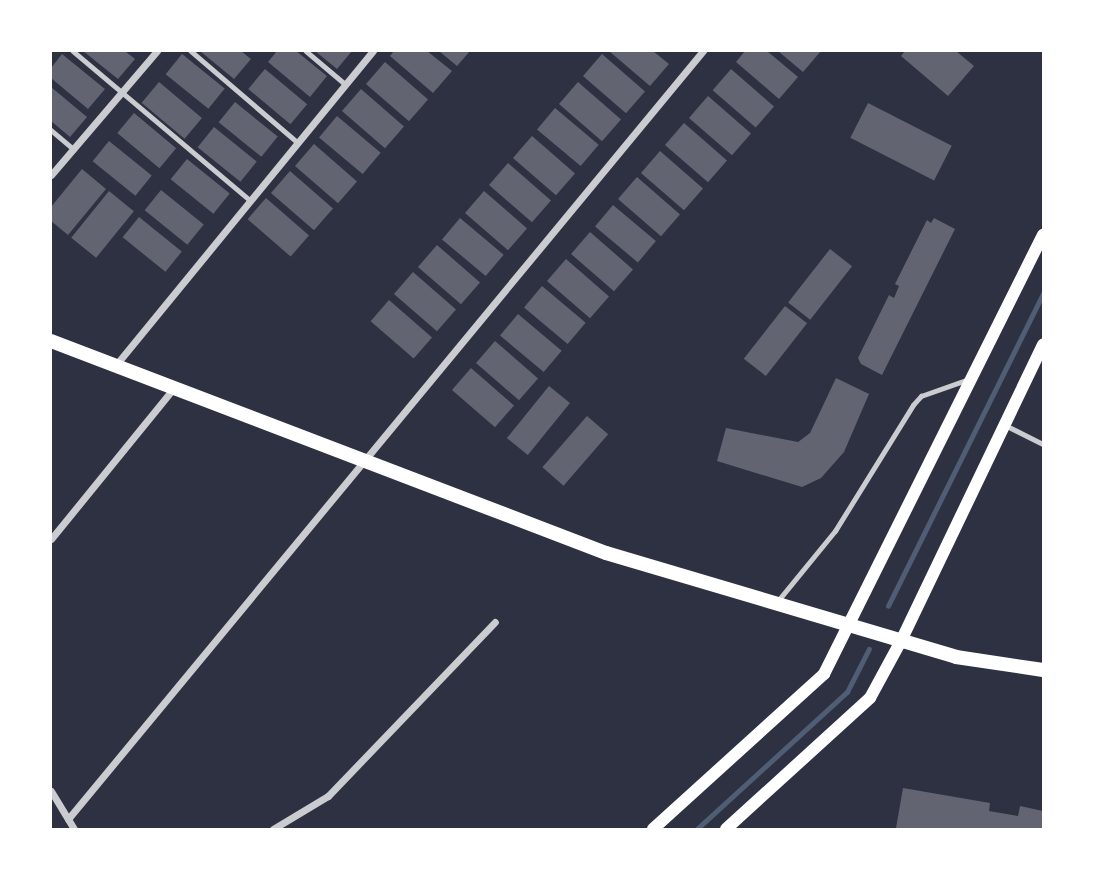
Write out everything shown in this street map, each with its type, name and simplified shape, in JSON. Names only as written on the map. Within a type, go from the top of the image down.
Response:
[{"type":"main road","points":[[653,829],[824,674],[1043,234]]},
{"type":"main road","points":[[51,341],[606,553],[956,657],[1043,670]]},
{"type":"main road","points":[[726,829],[870,698],[901,641],[1043,344]]},
{"type":"street","points":[[51,175],[157,51]]},
{"type":"street","points":[[114,367],[344,83],[373,51]]},
{"type":"street","points":[[68,819],[361,460],[703,51]]},
{"type":"street","points":[[51,539],[173,389]]},
{"type":"street","points":[[273,829],[328,796],[495,622]]},
{"type":"street","points":[[51,791],[74,829]]},
{"type":"lane","points":[[73,51],[250,200]]},
{"type":"lane","points":[[191,51],[297,142]]},
{"type":"lane","points":[[306,51],[344,83]]},
{"type":"lane","points":[[51,130],[74,149]]},
{"type":"lane","points":[[775,604],[835,531],[913,404],[921,396],[973,377]]},
{"type":"lane","points":[[1004,425],[1043,444]]},
{"type":"building","points":[[83,51],[125,51],[135,59],[118,79]]},
{"type":"building","points":[[200,51],[241,51],[251,59],[234,79]]},
{"type":"building","points":[[277,51],[296,51],[327,76],[310,97],[268,62]]},
{"type":"building","points":[[315,51],[352,51],[337,69]]},
{"type":"building","points":[[394,51],[427,51],[452,71],[433,93],[390,56]]},
{"type":"building","points":[[439,51],[470,51],[457,66]]},
{"type":"building","points":[[609,51],[653,51],[669,64],[650,86]]},
{"type":"building","points":[[745,51],[767,51],[798,77],[779,99],[736,62]]},
{"type":"building","points":[[778,51],[821,51],[803,72]]},
{"type":"building","points":[[905,51],[956,51],[974,66],[948,96],[901,56]]},
{"type":"building","points":[[62,54],[105,89],[88,109],[51,78],[51,68]]},
{"type":"building","points":[[182,54],[225,89],[208,109],[166,74]]},
{"type":"building","points":[[602,54],[645,91],[626,113],[583,76]]},
{"type":"building","points":[[385,62],[428,99],[409,121],[366,84]]},
{"type":"building","points":[[265,69],[307,104],[290,124],[248,89]]},
{"type":"building","points":[[731,69],[774,106],[756,128],[713,90]]},
{"type":"building","points":[[159,82],[202,118],[185,139],[142,103]]},
{"type":"building","points":[[578,82],[621,119],[602,141],[559,104]]},
{"type":"building","points":[[51,87],[87,117],[70,137],[51,121]]},
{"type":"building","points":[[361,89],[404,126],[385,148],[342,111]]},
{"type":"building","points":[[708,96],[751,133],[732,155],[689,118]]},
{"type":"building","points":[[235,102],[278,137],[261,157],[219,122]]},
{"type":"building","points":[[868,103],[952,146],[934,180],[850,138]]},
{"type":"building","points":[[555,108],[599,145],[581,166],[537,129]]},
{"type":"building","points":[[134,113],[176,148],[159,168],[117,133]]},
{"type":"building","points":[[337,116],[381,153],[363,174],[319,137]]},
{"type":"building","points":[[684,123],[727,160],[708,182],[665,145]]},
{"type":"building","points":[[214,127],[257,162],[240,182],[198,147]]},
{"type":"building","points":[[532,136],[575,173],[556,195],[513,158]]},
{"type":"building","points":[[109,141],[152,176],[135,196],[93,161]]},
{"type":"building","points":[[314,144],[357,181],[338,203],[295,166]]},
{"type":"building","points":[[660,151],[703,188],[684,210],[641,173]]},
{"type":"building","points":[[187,159],[230,194],[213,214],[171,179]]},
{"type":"building","points":[[508,163],[551,200],[532,222],[489,185]]},
{"type":"building","points":[[82,169],[106,189],[68,235],[51,221],[51,207]]},
{"type":"building","points":[[290,171],[333,208],[314,230],[271,193]]},
{"type":"building","points":[[637,177],[680,214],[661,236],[618,199]]},
{"type":"building","points":[[161,190],[204,225],[187,245],[145,210]]},
{"type":"building","points":[[109,191],[134,211],[96,258],[71,238]]},
{"type":"building","points":[[484,191],[527,228],[508,250],[465,213]]},
{"type":"building","points":[[266,198],[309,235],[291,257],[248,219]]},
{"type":"building","points":[[613,205],[656,241],[638,262],[595,226]]},
{"type":"building","points":[[139,217],[182,252],[165,272],[123,237]]},
{"type":"building","points":[[460,218],[504,255],[486,276],[442,239]]},
{"type":"building","points":[[934,218],[955,229],[882,375],[861,364],[858,358],[889,295],[894,298],[899,286],[895,284],[927,220],[931,223]]},
{"type":"building","points":[[590,232],[633,269],[614,291],[571,254]]},
{"type":"building","points":[[437,245],[480,282],[461,304],[418,267]]},
{"type":"building","points":[[830,249],[852,266],[810,320],[788,303]]},
{"type":"building","points":[[566,259],[609,296],[590,318],[547,281]]},
{"type":"building","points":[[413,272],[456,309],[437,331],[394,294]]},
{"type":"building","points":[[542,286],[586,323],[568,344],[524,307]]},
{"type":"building","points":[[389,300],[432,337],[414,359],[371,321]]},
{"type":"building","points":[[785,306],[807,323],[766,376],[744,359]]},
{"type":"building","points":[[518,314],[562,351],[544,372],[500,335]]},
{"type":"building","points":[[495,341],[538,378],[519,400],[476,363]]},
{"type":"building","points":[[471,368],[514,405],[495,427],[452,390]]},
{"type":"building","points":[[836,378],[869,394],[844,452],[821,478],[802,487],[717,461],[726,428],[798,442],[810,433]]},
{"type":"building","points":[[549,386],[570,403],[528,455],[507,438]]},
{"type":"building","points":[[587,416],[608,434],[564,486],[542,467]]},
{"type":"building","points":[[903,788],[990,803],[989,811],[1018,816],[1020,806],[1043,811],[1043,829],[896,828]]},
{"type":"waterway","points":[[888,606],[1043,294]]},
{"type":"waterway","points":[[697,829],[847,692],[869,649]]}]
